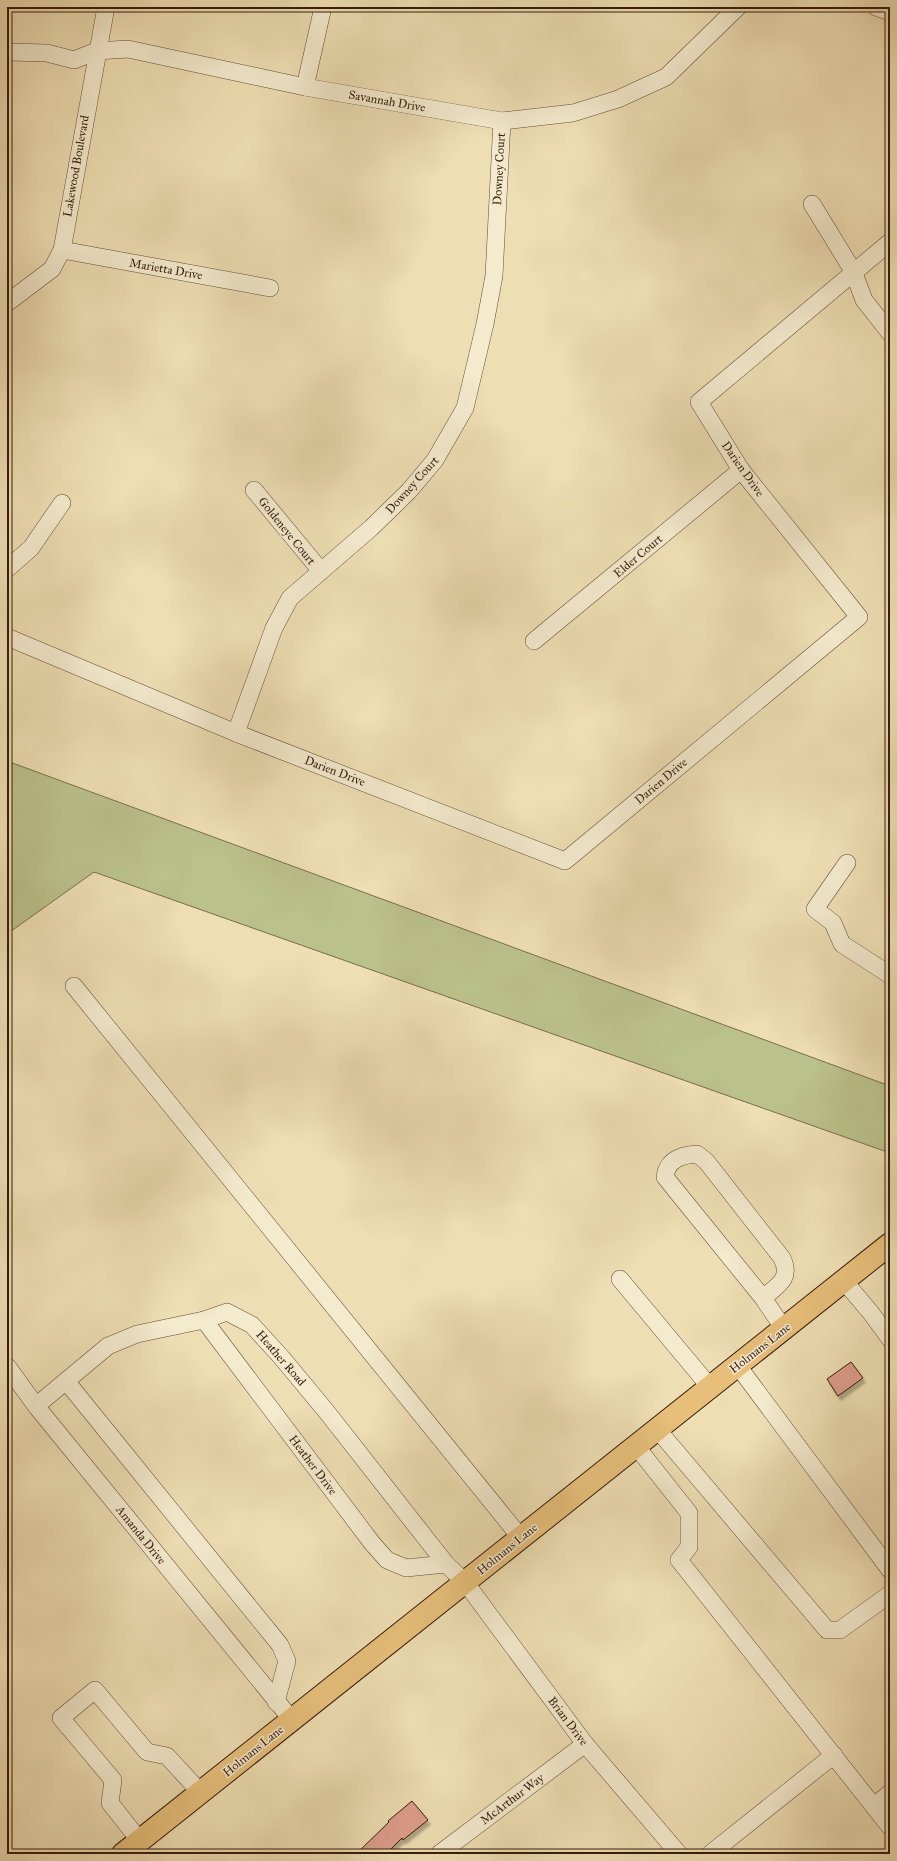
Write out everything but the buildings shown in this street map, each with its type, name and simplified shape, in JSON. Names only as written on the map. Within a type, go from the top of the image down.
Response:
[{"type":"main road","name":"Holmans Lane","points":[[132,1848],[890,1244]]},
{"type":"street","name":"Lakewood Boulevard","points":[[7,303],[52,269],[62,250],[106,7]]},
{"type":"street","points":[[305,87],[323,7]]},
{"type":"street","name":"Savannah Drive","points":[[7,52],[47,54],[74,60],[98,51],[128,49],[305,87],[502,121],[573,113],[618,99],[666,77],[738,7]]},
{"type":"street","points":[[876,7],[890,12]]},
{"type":"street","name":"Downey Court","points":[[236,733],[277,622],[290,598],[371,528],[413,486],[435,460],[465,408],[485,324],[494,276],[502,121]]},
{"type":"street","points":[[812,204],[853,272],[864,300],[890,333]]},
{"type":"street","points":[[853,272],[890,242]]},
{"type":"street","name":"Marietta Drive","points":[[62,250],[270,288]]},
{"type":"street","name":"Darien Drive","points":[[7,636],[236,733],[565,861],[858,617],[741,470],[699,402],[853,272]]},
{"type":"street","name":"Elder Court","points":[[534,641],[741,470]]},
{"type":"street","name":"Goldeneye Court","points":[[254,490],[321,572]]},
{"type":"street","points":[[7,569],[31,548],[62,503]]},
{"type":"street","points":[[848,863],[815,909],[833,923],[842,944],[890,975]]},
{"type":"street","points":[[74,986],[521,1538]]},
{"type":"street","points":[[763,1298],[782,1281],[786,1273],[786,1266],[782,1258],[706,1161],[697,1154],[680,1156],[672,1162],[666,1170],[665,1177],[763,1298],[784,1329]]},
{"type":"street","points":[[620,1279],[710,1387]]},
{"type":"street","points":[[844,1281],[871,1313],[890,1339]]},
{"type":"street","name":"Heather Road","points":[[36,1406],[108,1346],[137,1334],[204,1320],[227,1312],[252,1325],[326,1411],[446,1564],[465,1582]]},
{"type":"street","name":"Heather Drive","points":[[204,1320],[372,1543],[387,1560],[406,1568],[446,1564]]},
{"type":"street","name":"Amanda Drive","points":[[7,1366],[36,1406],[292,1720]]},
{"type":"street","points":[[738,1366],[890,1570]]},
{"type":"street","points":[[66,1381],[280,1645],[287,1661],[276,1702]]},
{"type":"street","points":[[658,1429],[827,1630],[840,1630],[890,1594]]},
{"type":"street","points":[[636,1446],[689,1512],[689,1547],[679,1560],[890,1827]]},
{"type":"street","name":"Brian Drive","points":[[465,1582],[585,1744],[679,1854]]},
{"type":"street","points":[[132,1848],[110,1804],[113,1780],[61,1718],[95,1690],[147,1752],[167,1756],[201,1793]]},
{"type":"street","name":"McArthur Way","points":[[439,1854],[585,1744]]},
{"type":"street","points":[[710,1854],[834,1755]]},
{"type":"street","points":[[874,1806],[890,1792]]},
{"type":"green space","points":[[7,761],[890,1086],[890,1153],[94,872],[7,934]]}]
